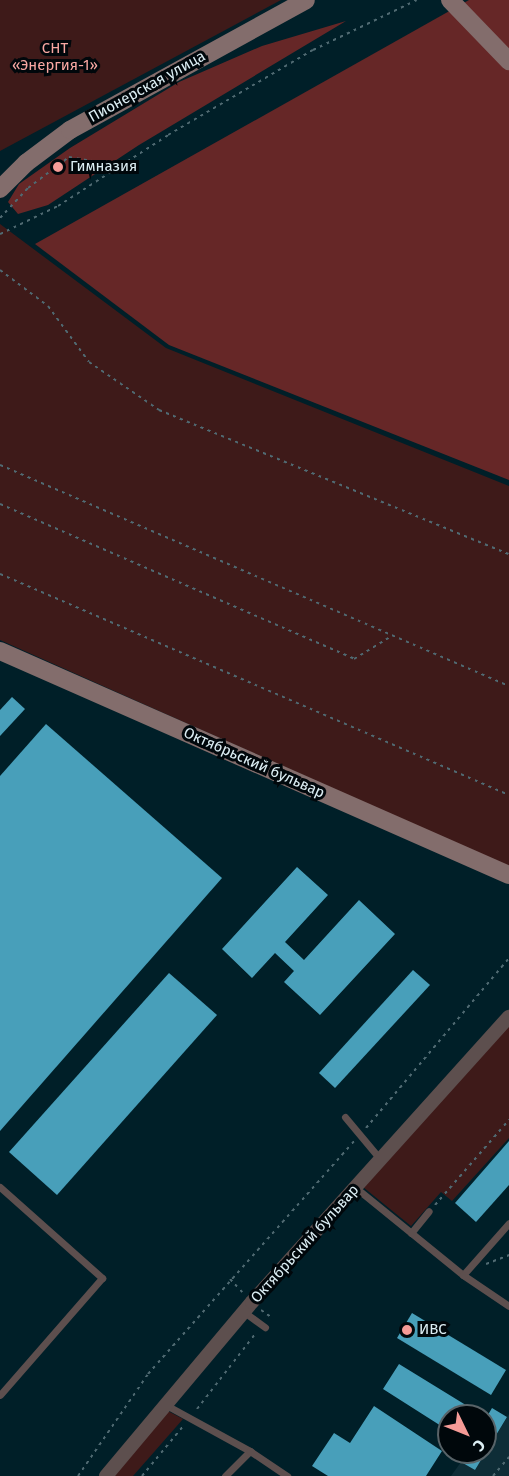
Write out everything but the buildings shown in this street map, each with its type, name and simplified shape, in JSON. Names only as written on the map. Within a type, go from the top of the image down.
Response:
[{"type":"street","name":"Пионерская улица","points":[[0,189],[26,163],[70,130],[306,0]]},
{"type":"street","points":[[450,0],[509,62]]},
{"type":"street","name":"Октябрьский бульвар","points":[[0,651],[509,875]]},
{"type":"street","name":"Октябрьский бульвар","points":[[106,1476],[244,1312],[509,1017]]},
{"type":"lane","points":[[345,1117],[381,1160]]},
{"type":"lane","points":[[0,1186],[102,1278],[0,1395]]},
{"type":"lane","points":[[356,1188],[463,1275],[509,1306]]},
{"type":"lane","points":[[411,1233],[429,1211]]},
{"type":"lane","points":[[463,1275],[509,1223]]},
{"type":"lane","points":[[244,1312],[264,1327]]},
{"type":"lane","points":[[165,1404],[250,1451],[287,1476]]},
{"type":"lane","points":[[225,1476],[250,1451]]},
{"type":"path","points":[[0,234],[58,206],[313,50],[417,0]]},
{"type":"path","points":[[0,218],[28,188],[69,157],[120,166]]},
{"type":"path","points":[[0,270],[48,306],[89,362],[159,410],[509,554]]},
{"type":"path","points":[[0,465],[509,686]]},
{"type":"path","points":[[0,504],[354,659],[392,636]]},
{"type":"path","points":[[0,574],[509,795]]},
{"type":"path","points":[[78,1476],[148,1374],[360,1135],[509,958]]},
{"type":"path","points":[[429,1211],[509,1120]]},
{"type":"path","points":[[142,1476],[264,1327],[268,1316]]},
{"type":"path","points":[[493,1476],[509,1457]]},
{"type":"shaded area","points":[[469,0],[509,0],[509,480],[169,345],[35,244]]},
{"type":"shaded area","points":[[346,21],[139,145],[48,205],[18,214],[8,202],[19,184],[70,148],[179,82],[262,46]]},
{"type":"shaded area","points":[[509,1414],[509,1476],[451,1476],[460,1464],[475,1470],[479,1464],[497,1464],[497,1434]]},
{"type":"green space","name":"СНТ «Энергия-1»","points":[[0,0],[281,0],[0,151]]},
{"type":"green space","points":[[0,224],[166,348],[509,486],[509,867],[0,640]]},
{"type":"green space","points":[[509,1023],[509,1138],[452,1201],[441,1192],[411,1226],[363,1187]]},
{"type":"green space","points":[[166,1410],[183,1419],[133,1476],[112,1476]]},
{"type":"place","name":"Гимназия","points":[[58,167]]},
{"type":"place","name":"ИВС","points":[[407,1330]]}]
